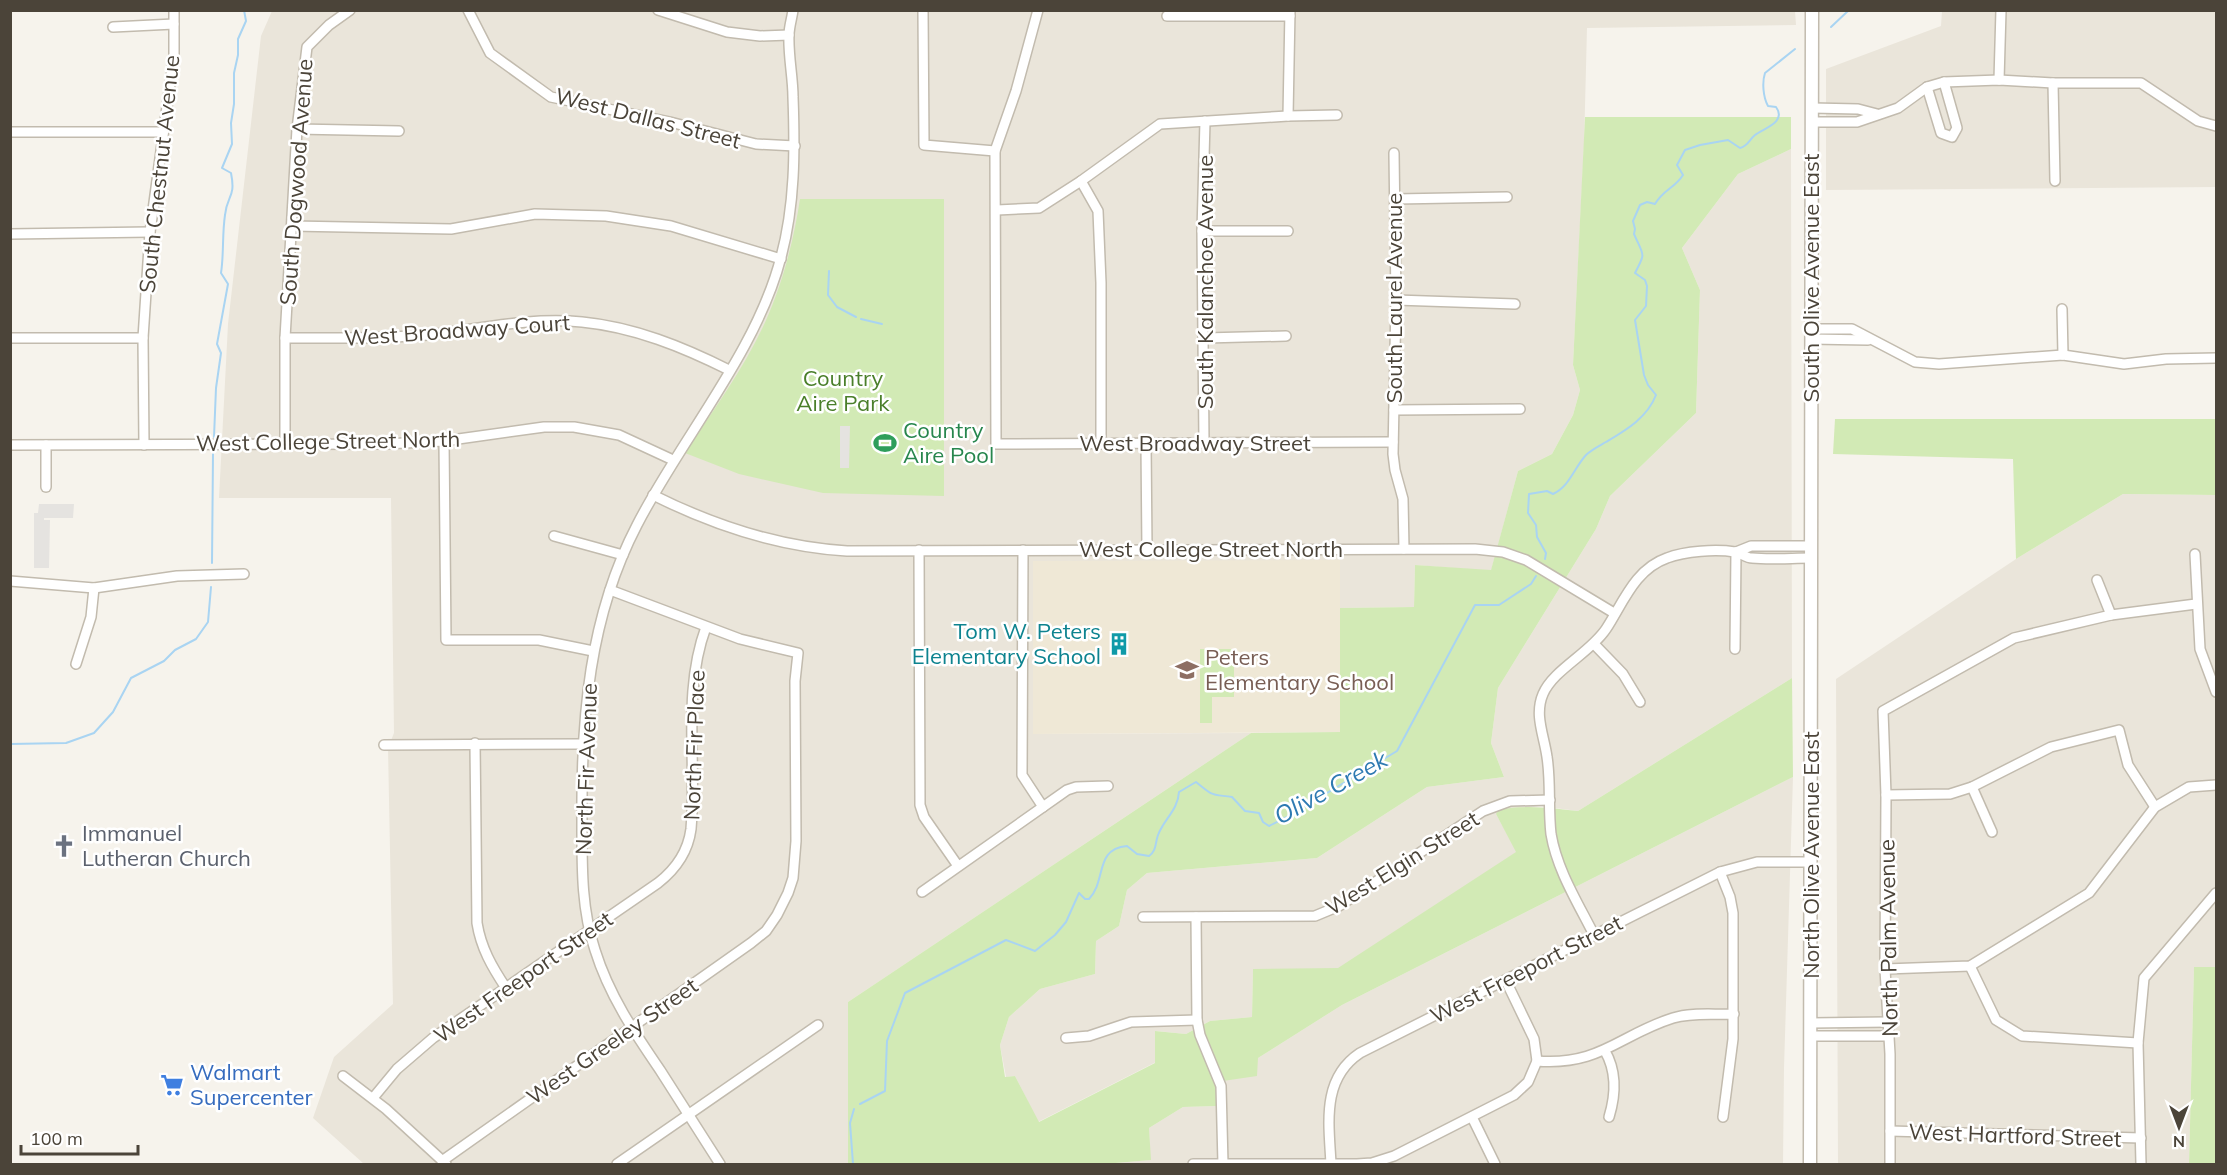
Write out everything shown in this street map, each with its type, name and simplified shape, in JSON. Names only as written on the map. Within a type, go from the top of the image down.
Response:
[{"type":"street","name":"South Chestnut Avenue","points":[[144,445],[143,338],[150,232],[174,55],[174,10]]},
{"type":"street","name":"South Dogwood Avenue","points":[[285,444],[285,338],[297,129],[307,47],[329,25],[350,10]]},
{"type":"street","name":"West Dallas Street","points":[[468,10],[490,53],[551,97],[670,122],[756,144],[795,146]]},
{"type":"street","points":[[658,10],[727,32],[760,36],[789,36]]},
{"type":"street","name":"North Fir Avenue","points":[[720,1164],[631,1027],[607,983],[595,951],[582,876],[582,744],[593,651],[610,590],[623,555],[653,495],[759,316],[781,259],[792,205],[795,146],[789,36],[793,10]]},
{"type":"street","points":[[923,10],[924,145],[995,151]]},
{"type":"street","points":[[1038,10],[1016,91],[995,151],[996,210],[1039,208],[1160,124],[1337,115]]},
{"type":"street","name":"South Olive Avenue East","points":[[1811,552],[1812,10]]},
{"type":"street","points":[[1999,80],[2001,10]]},
{"type":"street","points":[[1167,16],[1290,13],[1288,116]]},
{"type":"street","points":[[113,27],[174,24]]},
{"type":"street","points":[[1812,122],[1857,122],[1898,108],[1927,87],[1944,82],[1999,80],[2053,83],[2140,83],[2198,121],[2217,126]]},
{"type":"street","points":[[1927,87],[1941,133],[1952,137],[1957,128],[1944,82]]},
{"type":"street","points":[[2053,83],[2055,181]]},
{"type":"street","points":[[1812,108],[1858,109],[1880,114]]},
{"type":"street","name":"South Kalanchoe Avenue","points":[[1204,443],[1205,338],[1202,231],[1205,121]]},
{"type":"street","points":[[297,129],[399,131]]},
{"type":"street","points":[[10,132],[163,132]]},
{"type":"street","name":"South Laurel Avenue","points":[[1394,153],[1396,300],[1393,442],[1395,470],[1403,499],[1404,549]]},
{"type":"street","points":[[1081,181],[1098,211],[1101,283],[1101,444]]},
{"type":"street","points":[[1396,199],[1507,197]]},
{"type":"street","name":"West Broadway Street","points":[[996,210],[996,444],[1393,442]]},
{"type":"street","points":[[292,225],[451,229],[535,214],[606,216],[671,226],[781,259]]},
{"type":"street","points":[[1202,231],[1287,231]]},
{"type":"street","points":[[10,234],[150,232]]},
{"type":"street","points":[[1396,300],[1515,304]]},
{"type":"street","points":[[2062,309],[2062,355]]},
{"type":"street","name":"West Broadway Court","points":[[285,338],[411,336],[526,321],[575,322],[608,326],[642,334],[679,347],[729,370]]},
{"type":"street","points":[[1811,334],[1871,340],[1914,362],[1939,364],[2062,355],[2124,364],[2166,359],[2217,358]]},
{"type":"street","points":[[1205,338],[1286,336]]},
{"type":"street","points":[[10,338],[143,338]]},
{"type":"street","points":[[1394,410],[1520,409]]},
{"type":"street","name":"West College Street North","points":[[10,445],[385,444],[444,441],[544,427],[582,427],[619,435],[673,460]]},
{"type":"street","points":[[444,441],[446,640],[539,640],[593,651]]},
{"type":"street","points":[[1146,444],[1147,549]]},
{"type":"street","points":[[46,445],[46,487]]},
{"type":"street","name":"West College Street North","points":[[653,495],[701,517],[765,537],[804,547],[847,551],[1475,549],[1503,552],[1543,569],[1614,613]]},
{"type":"street","points":[[554,536],[623,555]]},
{"type":"street","points":[[1594,934],[1556,855],[1551,832],[1549,769],[1540,728],[1539,705],[1544,692],[1552,680],[1594,644],[1640,576],[1665,558],[1689,552],[1736,552],[1750,546],[1811,552]]},
{"type":"street","points":[[919,550],[920,805],[924,817],[958,866]]},
{"type":"street","points":[[1023,550],[1022,775],[1042,807]]},
{"type":"street","points":[[1736,552],[1736,649]]},
{"type":"street","name":"North Olive Avenue East","points":[[1810,1164],[1811,552]]},
{"type":"street","points":[[2195,554],[2200,649],[2217,692]]},
{"type":"street","points":[[10,581],[94,588],[177,576],[244,574]]},
{"type":"street","points":[[2097,580],[2111,615],[2196,604]]},
{"type":"street","points":[[76,664],[91,617],[94,588]]},
{"type":"street","points":[[610,590],[706,627]]},
{"type":"street","name":"North Palm Avenue","points":[[1890,1164],[1885,969],[1886,795],[1883,711],[2014,638],[2111,615]]},
{"type":"street","name":"West Greeley Street","points":[[444,1163],[751,943],[766,931],[777,915],[791,885],[795,868],[795,681],[798,653],[763,646],[706,627]]},
{"type":"street","name":"North Fir Place","points":[[679,862],[687,846],[691,829],[692,692],[698,654],[706,627]]},
{"type":"street","points":[[1594,644],[1623,674],[1640,702]]},
{"type":"street","points":[[1886,795],[1950,794],[1972,787],[2051,747],[2119,730],[2128,765],[2155,807]]},
{"type":"street","points":[[475,744],[477,923],[486,955],[506,988]]},
{"type":"street","points":[[384,745],[582,744]]},
{"type":"street","points":[[1885,969],[1970,966],[2089,893],[2155,807],[2189,787],[2217,785]]},
{"type":"street","points":[[922,892],[1067,790],[1076,787],[1108,786]]},
{"type":"street","points":[[1972,787],[1992,832]]},
{"type":"street","name":"West Elgin Street","points":[[1143,917],[1302,917],[1328,912],[1483,811],[1510,801],[1550,800]]},
{"type":"street","name":"West Freeport Street","points":[[373,1098],[413,1054],[658,883],[679,862]]},
{"type":"street","name":"West Freeport Street","points":[[1331,1164],[1329,1112],[1332,1088],[1339,1074],[1352,1059],[1594,934],[1720,872],[1757,862],[1811,862]]},
{"type":"street","points":[[1720,872],[1730,897],[1733,913],[1734,1039],[1723,1117]]},
{"type":"street","points":[[2141,1164],[2138,1043],[2144,978],[2217,893]]},
{"type":"street","points":[[1196,917],[1197,1020],[1200,1035],[1221,1086],[1223,1164]]},
{"type":"street","points":[[1970,966],[1996,1020],[2022,1036],[2138,1043]]},
{"type":"street","points":[[1193,1164],[1381,1163],[1520,1091],[1528,1082],[1537,1061],[1534,1039],[1506,981]]},
{"type":"street","points":[[1537,1061],[1567,1062],[1592,1056],[1678,1016],[1734,1014]]},
{"type":"street","points":[[1066,1038],[1089,1035],[1131,1022],[1197,1020]]},
{"type":"street","points":[[1811,1023],[1888,1022]]},
{"type":"street","points":[[617,1164],[818,1025]]},
{"type":"street","points":[[1811,1036],[1888,1036]]},
{"type":"street","points":[[1605,1051],[1611,1066],[1614,1084],[1614,1100],[1609,1117]]},
{"type":"street","points":[[343,1076],[373,1098],[444,1163]]},
{"type":"street","points":[[1472,1117],[1495,1164]]},
{"type":"street","name":"West Hartford Street","points":[[1890,1131],[2141,1138]]},
{"type":"shaded area","points":[[272,11],[1795,11],[1796,25],[1587,28],[1584,146],[1573,365],[1580,390],[1573,415],[1552,454],[1518,471],[1491,571],[1415,565],[1414,607],[1340,608],[1339,560],[1033,734],[1251,733],[848,1002],[848,1164],[364,1164],[313,1118],[334,1057],[393,1004],[388,748],[394,733],[391,498],[219,498],[228,324],[261,36]]},
{"type":"shaded area","points":[[1942,11],[2216,11],[2216,187],[1826,190],[1826,69],[1941,26]]},
{"type":"shaded area","points":[[1791,149],[1792,678],[1578,811],[1539,806],[1496,814],[1517,852],[1338,969],[1253,969],[1252,1017],[1210,1021],[1186,1034],[1156,1031],[1156,1062],[1038,1122],[1015,1076],[1006,1077],[1000,1045],[1009,1017],[1040,989],[1095,974],[1096,941],[1119,926],[1127,890],[1147,873],[1317,858],[1427,787],[1504,777],[1491,743],[1498,688],[1596,529],[1610,496],[1696,413],[1700,290],[1682,248],[1738,174]]},
{"type":"shaded area","points":[[840,426],[850,426],[849,468],[840,468]]},
{"type":"shaded area","points":[[2123,494],[2216,495],[2216,967],[2194,968],[2189,1164],[1838,1164],[1836,679],[2016,559]]},
{"type":"shaded area","points":[[39,504],[74,504],[73,518],[44,518],[44,520],[50,520],[49,568],[34,568],[34,513],[38,513]]},
{"type":"shaded area","name":"Peters Elementary School","points":[[1340,560],[1340,732],[1033,734],[1033,561]]},
{"type":"shaded area","points":[[1793,777],[1783,1164],[1104,1164],[1150,1160],[1149,1128],[1183,1107],[1217,1106],[1215,1082],[1342,1005]]},
{"type":"green space","points":[[1585,117],[1791,117],[1791,149],[1738,174],[1682,248],[1700,290],[1696,413],[1610,496],[1596,529],[1498,688],[1491,743],[1504,777],[1427,787],[1317,858],[1147,873],[1127,890],[1119,926],[1096,941],[1095,974],[1040,989],[1009,1017],[1000,1045],[1005,1077],[1015,1076],[1039,1122],[1155,1063],[1155,1031],[1186,1034],[1210,1021],[1252,1017],[1253,969],[1338,968],[1516,852],[1496,814],[1498,810],[1528,807],[1578,811],[1792,678],[1793,777],[1342,1005],[1258,1058],[1257,1076],[1216,1082],[1217,1106],[1183,1107],[1149,1128],[1151,1160],[1104,1164],[848,1164],[848,1002],[1251,733],[1340,732],[1340,608],[1414,607],[1415,565],[1491,570],[1518,471],[1552,454],[1573,415],[1580,390],[1573,365]]},
{"type":"green space","name":"Country Aire Park","points":[[800,199],[944,199],[944,496],[823,493],[739,474],[685,453],[746,359],[767,319],[787,261]]},
{"type":"green space","points":[[1835,419],[2216,419],[2216,495],[2123,494],[2016,559],[2013,459],[1833,454]]},
{"type":"green space","points":[[1200,649],[1234,649],[1234,697],[1212,697],[1212,723],[1200,723]]},
{"type":"green space","points":[[2194,967],[2216,967],[2216,1164],[2189,1164]]},
{"type":"waterway","points":[[214,437],[216,388],[221,353],[217,344],[228,284],[221,273],[224,230],[226,208],[232,192],[231,173],[222,168],[232,144],[234,73],[238,55],[238,39],[246,21],[244,10]]},
{"type":"waterway","name":"Olive Creek","points":[[1831,27],[1849,10]]},
{"type":"waterway","name":"Olive Creek","points":[[1545,559],[1546,553],[1537,537],[1536,525],[1528,513],[1529,494],[1547,491],[1553,494],[1559,491],[1568,482],[1586,455],[1635,423],[1647,410],[1656,395],[1644,375],[1635,320],[1646,306],[1647,286],[1645,280],[1635,273],[1642,257],[1642,251],[1634,234],[1633,221],[1640,205],[1647,202],[1655,204],[1677,183],[1683,175],[1677,165],[1685,150],[1728,140],[1740,148],[1777,121],[1779,112],[1776,107],[1768,106],[1765,98],[1764,77],[1765,73],[1795,49]]},
{"type":"waterway","points":[[829,271],[828,295],[837,307],[856,317]]},
{"type":"waterway","points":[[861,319],[882,324]]},
{"type":"waterway","points":[[212,563],[213,454]]},
{"type":"waterway","name":"Olive Creek","points":[[860,1104],[885,1091],[887,1041],[905,993],[1006,940],[1035,951],[1055,935],[1066,922],[1079,893],[1085,899],[1089,899],[1098,883],[1105,859],[1110,853],[1117,848],[1127,846],[1137,854],[1149,856],[1152,854],[1161,829],[1176,804],[1179,792],[1196,782],[1213,794],[1232,797],[1245,811],[1259,813],[1263,822],[1269,826],[1397,751],[1475,605],[1499,605],[1531,584],[1536,576]]},
{"type":"waterway","points":[[10,744],[66,743],[94,733],[113,712],[131,678],[164,661],[175,650],[196,639],[208,622],[211,587]]},
{"type":"waterway","name":"Olive Creek","points":[[853,1164],[850,1123],[854,1109]]},
{"type":"place","name":"Country Aire Pool","points":[[885,443]]},
{"type":"place","name":"Tom W. Peters Elementary School","points":[[1119,644]]},
{"type":"place","name":"Peters Elementary School","points":[[1187,670]]},
{"type":"place","name":"Immanuel Lutheran Church","points":[[64,846]]},
{"type":"place","name":"Walmart Supercenter","points":[[172,1085]]}]
